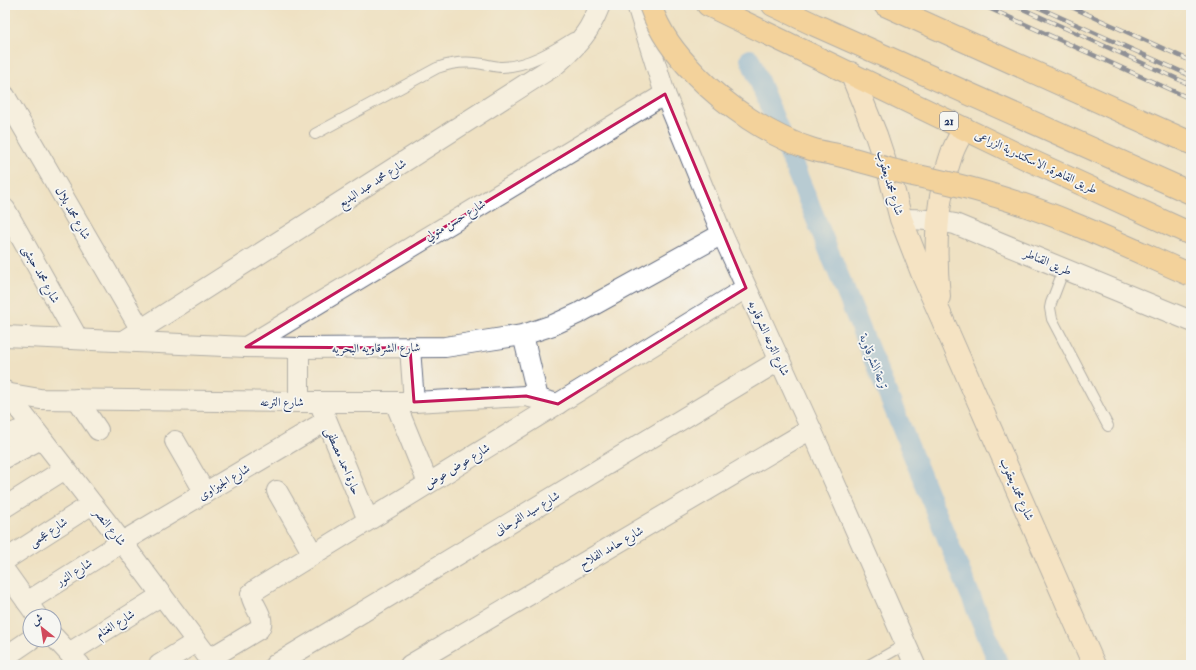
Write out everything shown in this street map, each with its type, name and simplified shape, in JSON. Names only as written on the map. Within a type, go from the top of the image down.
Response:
[{"type":"highway","points":[[650,5],[665,38],[681,59],[706,85],[740,113],[762,127],[786,139],[810,149],[963,186],[997,196],[1064,220],[1191,275]]},
{"type":"highway","name":"طريق القاهرة, الاسكندرية الزراعى","points":[[708,5],[852,73],[1025,158],[1191,234]]},
{"type":"highway","points":[[773,5],[1191,193]]},
{"type":"highway","points":[[885,5],[1191,143]]},
{"type":"main road","name":"شارع محمد يعقوب","points":[[852,73],[876,135],[890,177],[901,219],[924,278],[1094,665]]},
{"type":"main road","name":"شارع محمد يعقوب","points":[[940,314],[936,275],[938,220],[945,176],[952,154],[964,128]]},
{"type":"street","name":"شارع محمد عبد البديع","points":[[124,341],[549,70],[580,42],[589,28],[600,5]]},
{"type":"street","name":"شارع الترعه الشرقاويه","points":[[637,5],[665,94],[722,234],[811,429],[915,665]]},
{"type":"street","name":"شارع حسن متولي","points":[[246,347],[665,94]]},
{"type":"street","name":"شارع محمد بلال","points":[[5,96],[141,330]]},
{"type":"street","name":"شارع محمد حبشى","points":[[5,209],[78,339]]},
{"type":"street","name":"طريق القناطر","points":[[901,219],[938,220],[955,224],[1191,321]]},
{"type":"street","name":"شارع الشرقاويه البحريه","points":[[5,336],[246,347],[410,348],[445,346],[523,335],[553,325],[579,313],[722,234]]},
{"type":"street","name":"شارع عوض عوض","points":[[211,662],[259,630],[262,621],[251,594],[257,588],[746,288]]},
{"type":"street","points":[[523,335],[538,398]]},
{"type":"street","points":[[299,348],[299,402]]},
{"type":"street","points":[[410,348],[405,402],[428,483]]},
{"type":"street","name":"شارع سيد الفرحانى","points":[[275,665],[780,360]]},
{"type":"street","name":"شارع الترعه","points":[[5,392],[40,399],[299,402],[405,402],[526,396],[558,404]]},
{"type":"street","name":"شارع النصر","points":[[5,392],[122,542],[211,662]]},
{"type":"street","points":[[77,399],[98,430]]},
{"type":"street","name":"حارة احمد مصطفى","points":[[319,402],[368,520]]},
{"type":"street","name":"شارع الجيزاوى","points":[[122,542],[326,421]]},
{"type":"street","name":"شارع حامد الفلاح","points":[[410,665],[811,429]]},
{"type":"street","points":[[5,436],[37,432]]},
{"type":"street","points":[[5,458],[37,432]]},
{"type":"street","points":[[175,441],[205,493]]},
{"type":"street","points":[[5,507],[65,469]]},
{"type":"street","points":[[277,491],[313,554]]},
{"type":"street","name":"شارع عجمى","points":[[5,560],[92,504]]},
{"type":"street","name":"شارع النور","points":[[33,608],[122,542]]},
{"type":"street","points":[[5,571],[31,608]]},
{"type":"street","name":"شارع الغنام","points":[[74,659],[162,595]]},
{"type":"street","points":[[159,665],[196,642]]},
{"type":"street","points":[[5,657],[22,645]]},
{"type":"street","points":[[62,646],[74,659]]},
{"type":"lane","points":[[315,134],[438,68],[458,62],[470,62],[500,67],[519,65],[559,47],[589,28]]},
{"type":"lane","points":[[1064,269],[1051,303],[1050,308],[1052,319],[1108,426]]},
{"type":"lane","points":[[869,665],[906,644]]},
{"type":"highlighted area","points":[[665,94],[746,288],[558,404],[526,396],[414,402],[410,348],[246,347]]},
{"type":"waterway","name":"ترعة الشرقاوية","points":[[750,59],[999,665]]},
{"type":"railway","points":[[982,5],[1191,99]]},
{"type":"railway","points":[[1014,5],[1191,85]]},
{"type":"railway","points":[[1033,5],[1191,76]]},
{"type":"railway","points":[[1067,5],[1191,61]]}]
